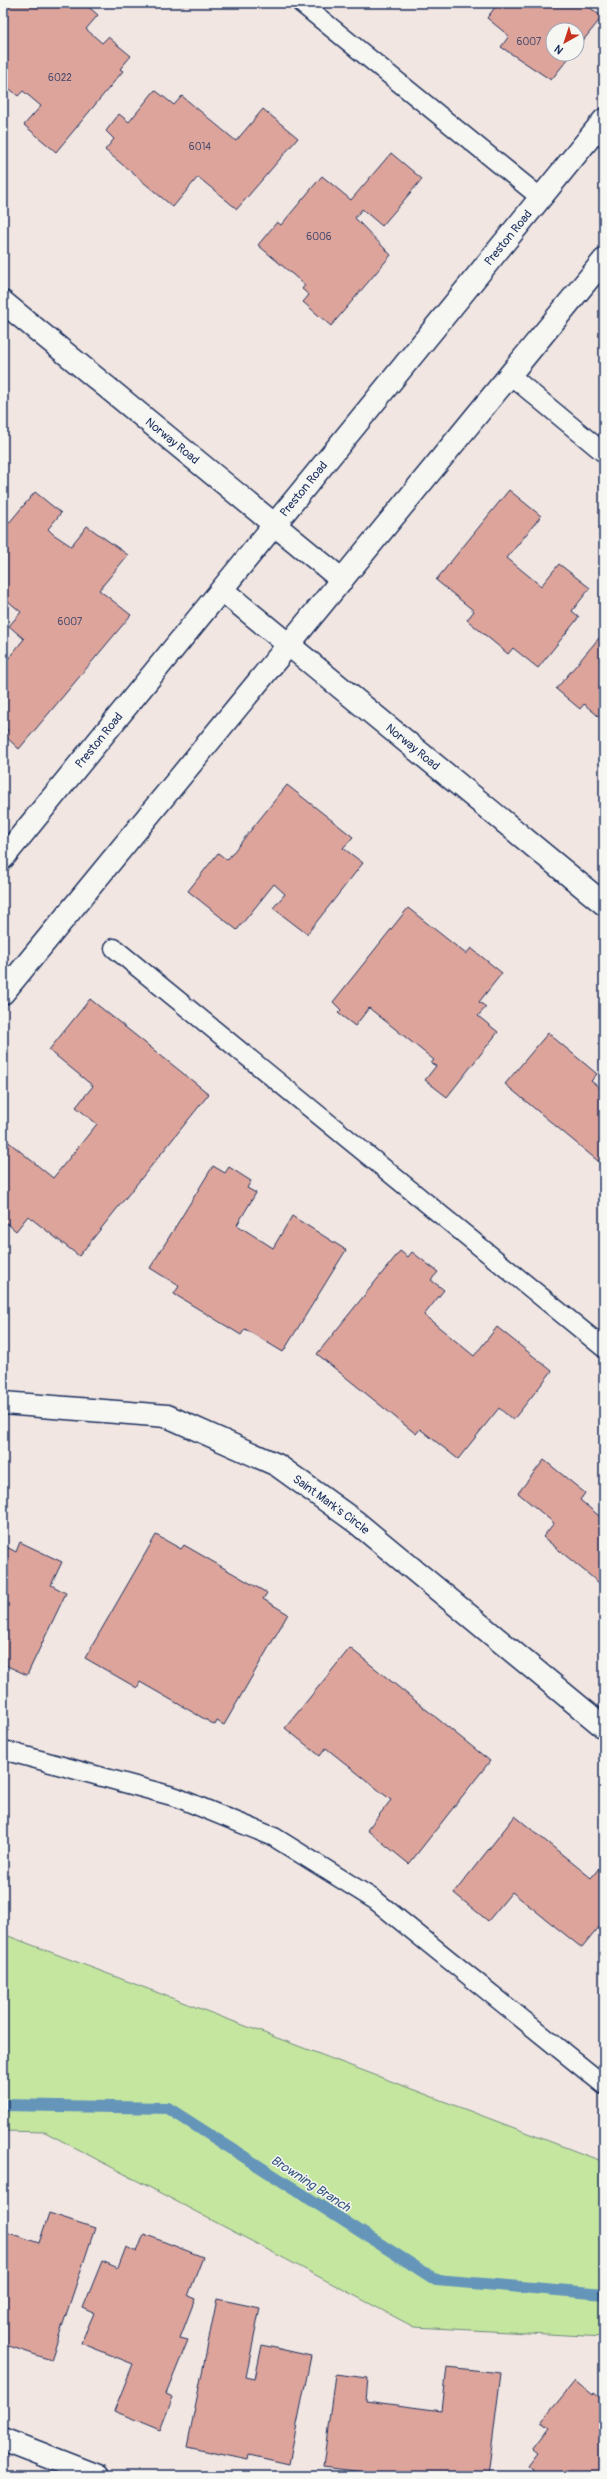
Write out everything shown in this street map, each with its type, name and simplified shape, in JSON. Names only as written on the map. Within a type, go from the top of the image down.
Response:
[{"type":"main road","name":"Preston Road","points":[[3,858],[604,120]]},
{"type":"main road","points":[[3,993],[604,260]]},
{"type":"main road","name":"Norway Road","points":[[3,302],[342,580]]},
{"type":"main road","name":"Norway Road","points":[[222,590],[288,646],[604,904]]},
{"type":"main road","name":"Saint Mark's Circle","points":[[3,1403],[167,1416],[277,1465],[356,1522],[604,1727]]},
{"type":"main road","points":[[3,2438],[85,2474]]},
{"type":"lane","points":[[301,3],[541,198]]},
{"type":"lane","points":[[510,375],[604,453]]},
{"type":"lane","points":[[114,948],[604,1348]]},
{"type":"lane","points":[[3,1750],[176,1797],[274,1837],[375,1900],[604,2085]]},
{"type":"green space","points":[[3,1934],[604,2162],[604,2337],[414,2327],[45,2132],[3,2131]]},
{"type":"building","points":[[3,3],[84,3],[98,15],[86,29],[102,43],[108,37],[131,56],[120,69],[123,71],[56,152],[24,125],[41,106],[23,91],[18,96],[3,83]]},
{"type":"building","points":[[498,3],[584,3],[602,17],[585,38],[585,22],[545,22],[545,62],[566,62],[551,80],[501,47],[509,36],[487,18]]},
{"type":"building","points":[[155,90],[174,105],[182,96],[236,141],[263,109],[298,138],[237,209],[198,177],[173,207],[105,150],[114,139],[106,131],[119,114],[129,122]]},
{"type":"building","points":[[391,153],[422,179],[382,226],[362,209],[355,218],[391,255],[331,326],[303,302],[309,295],[302,289],[305,285],[258,245],[277,222],[281,225],[322,176],[351,200]]},
{"type":"building","points":[[509,490],[541,516],[507,558],[541,586],[559,564],[590,588],[572,611],[579,617],[538,668],[513,648],[508,654],[467,620],[474,611],[436,580]]},
{"type":"building","points":[[35,492],[61,513],[48,529],[53,534],[71,546],[87,526],[128,555],[99,590],[131,615],[19,749],[4,735],[8,730],[3,725],[3,665],[24,639],[9,626],[21,612],[3,597],[3,530]]},
{"type":"building","points":[[599,638],[604,642],[604,721],[584,704],[580,709],[556,689]]},
{"type":"building","points":[[287,785],[353,837],[343,848],[363,863],[307,934],[273,908],[285,894],[274,884],[237,930],[188,891],[218,853],[227,860]]},
{"type":"building","points":[[408,908],[466,954],[471,948],[502,973],[479,1002],[486,1007],[478,1016],[498,1032],[447,1097],[425,1080],[436,1066],[431,1063],[434,1060],[369,1008],[355,1026],[338,1013],[341,1010],[333,1002]]},
{"type":"building","points":[[90,999],[209,1094],[79,1256],[28,1216],[16,1231],[3,1220],[3,1142],[5,1139],[53,1178],[97,1124],[76,1107],[93,1086],[49,1050]]},
{"type":"building","points":[[548,1033],[597,1074],[591,1081],[604,1091],[604,1166],[505,1084]]},
{"type":"building","points":[[213,1166],[225,1173],[229,1167],[251,1181],[247,1188],[256,1193],[237,1225],[273,1248],[292,1216],[346,1250],[283,1352],[245,1329],[241,1335],[174,1294],[179,1286],[150,1268]]},
{"type":"building","points":[[400,1251],[408,1257],[412,1252],[438,1272],[431,1280],[444,1290],[424,1315],[474,1356],[497,1327],[552,1371],[513,1420],[499,1408],[458,1459],[420,1429],[416,1434],[317,1354]]},
{"type":"building","points":[[544,1460],[585,1493],[580,1500],[604,1520],[604,1587],[543,1537],[554,1523],[518,1493]]},
{"type":"building","points":[[156,1535],[181,1549],[184,1545],[267,1593],[263,1599],[288,1614],[224,1725],[217,1721],[215,1725],[140,1682],[137,1688],[85,1658]]},
{"type":"building","points":[[20,1542],[62,1562],[51,1585],[66,1593],[27,1675],[3,1664],[3,1545],[16,1552]]},
{"type":"building","points":[[350,1648],[490,1761],[409,1864],[367,1830],[391,1800],[326,1748],[320,1756],[285,1728]]},
{"type":"building","points":[[515,1816],[591,1878],[604,1862],[604,1921],[582,1948],[512,1892],[488,1921],[454,1893]]},
{"type":"building","points":[[49,2213],[95,2228],[51,2360],[3,2344],[3,2231],[39,2243]]},
{"type":"building","points":[[144,2234],[203,2257],[188,2296],[195,2299],[180,2338],[188,2340],[166,2394],[173,2397],[160,2430],[114,2411],[133,2364],[81,2343],[94,2313],[83,2308],[102,2261],[118,2268],[126,2247],[137,2252]]},
{"type":"building","points":[[217,2299],[260,2308],[246,2377],[255,2379],[262,2345],[311,2356],[289,2464],[249,2455],[248,2460],[187,2447]]},
{"type":"building","points":[[447,2367],[501,2373],[488,2476],[396,2476],[323,2467],[335,2374],[368,2378],[366,2401],[442,2411]]},
{"type":"building","points":[[575,2381],[592,2395],[594,2393],[604,2401],[604,2476],[529,2476],[533,2470],[528,2466],[538,2453],[533,2449],[550,2427],[542,2421]]},
{"type":"waterway","name":"Browning Branch","points":[[3,2105],[168,2108],[436,2280],[604,2294]]}]
